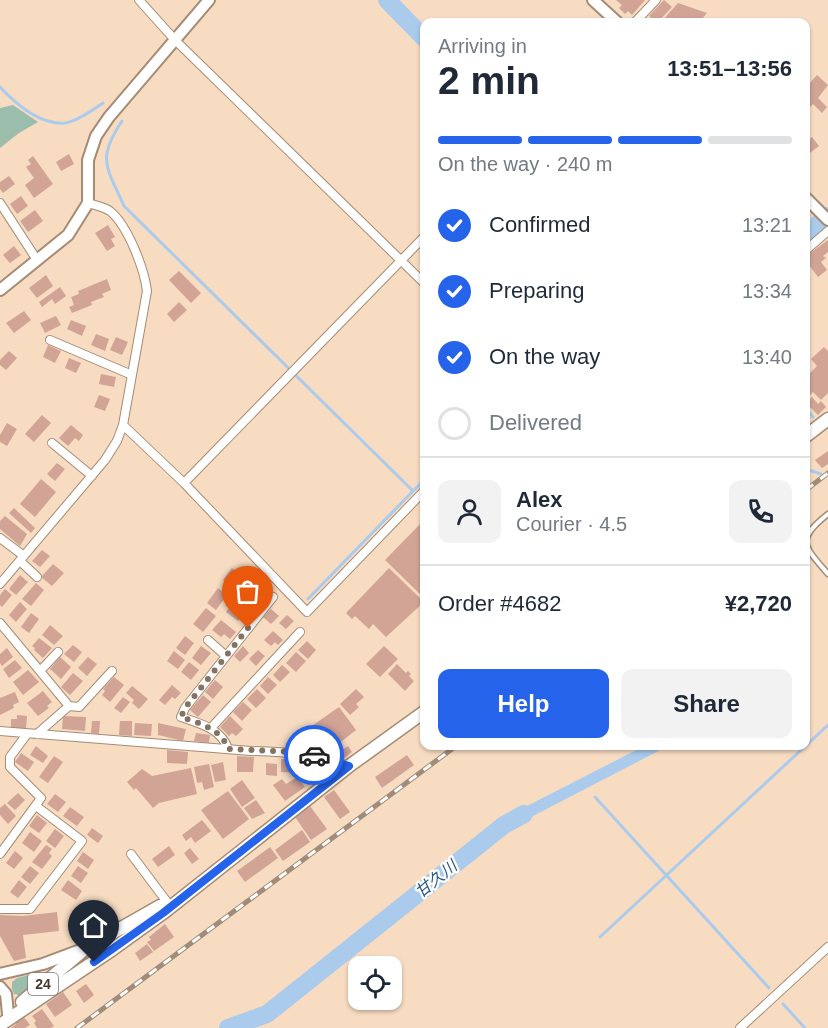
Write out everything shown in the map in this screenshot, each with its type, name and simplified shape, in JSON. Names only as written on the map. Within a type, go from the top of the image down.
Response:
[{"type":"main road","points":[[810,433],[824,422]]},
{"type":"main road","name":"24","points":[[3,1020],[113,949],[349,766],[420,715]]},
{"type":"main road","name":"24","points":[[3,1020],[86,948],[210,876]]},
{"type":"street","points":[[139,0],[175,40],[420,279]]},
{"type":"street","points":[[0,290],[68,235],[88,203],[88,160],[96,136],[109,117],[209,0]]},
{"type":"street","points":[[593,0],[613,18]]},
{"type":"street","points":[[639,18],[656,0]]},
{"type":"street","points":[[810,202],[828,220]]},
{"type":"street","points":[[0,203],[38,260]]},
{"type":"street","points":[[0,584],[92,476],[117,441],[123,425],[147,291],[145,276],[123,226],[109,210],[88,203]]},
{"type":"street","points":[[810,246],[828,231]]},
{"type":"street","points":[[184,483],[420,241]]},
{"type":"street","points":[[50,340],[132,375]]},
{"type":"street","points":[[123,425],[184,483],[307,612],[420,495]]},
{"type":"street","points":[[52,443],[92,476]]},
{"type":"street","points":[[0,538],[22,558],[37,577]]},
{"type":"street","points":[[228,749],[226,743],[211,728],[181,717],[185,708],[273,597]]},
{"type":"street","points":[[239,598],[259,614]]},
{"type":"street","points":[[0,623],[69,706],[79,707],[112,671]]},
{"type":"street","points":[[211,728],[300,632]]},
{"type":"street","points":[[208,640],[226,656]]},
{"type":"street","points":[[40,671],[58,652]]},
{"type":"street","points":[[37,734],[69,706]]},
{"type":"street","points":[[0,731],[293,752],[321,757],[349,766]]},
{"type":"street","points":[[0,854],[41,798],[10,767],[10,757],[27,734]]},
{"type":"street","points":[[0,909],[30,909],[82,841],[36,806]]},
{"type":"street","points":[[0,838],[7,845]]},
{"type":"street","points":[[131,854],[167,902]]},
{"type":"street","points":[[740,1028],[828,947]]},
{"type":"street","points":[[0,974],[43,964],[86,948]]},
{"type":"street","points":[[0,987],[6,994],[3,1020]]},
{"type":"lane","points":[[810,530],[828,514]]},
{"type":"lane","points":[[810,554],[828,574]]},
{"type":"green space","points":[[13,105],[38,122],[0,148],[0,108]]},
{"type":"green space","points":[[36,973],[43,977],[22,996],[14,994],[12,982],[17,978]]},
{"type":"water","points":[[636,750],[660,750],[506,830],[498,821]]},
{"type":"building","points":[[616,0],[645,0],[632,15],[628,11],[625,14],[619,8],[622,5]]},
{"type":"building","points":[[664,0],[672,7],[662,18],[649,16]]},
{"type":"building","points":[[678,3],[707,13],[703,18],[665,18]]},
{"type":"building","points":[[817,75],[828,85],[818,98],[827,107],[822,113],[813,104],[810,107],[810,83]]},
{"type":"building","points":[[812,137],[819,146],[810,153],[810,138]]},
{"type":"building","points":[[69,154],[74,164],[61,171],[56,162]]},
{"type":"building","points":[[33,156],[53,184],[34,198],[25,185],[34,178],[26,167],[31,164],[28,160]]},
{"type":"building","points":[[9,176],[15,184],[3,193],[0,189],[0,182]]},
{"type":"building","points":[[21,196],[28,206],[17,214],[10,204]]},
{"type":"building","points":[[35,210],[43,221],[28,232],[20,221]]},
{"type":"building","points":[[108,225],[115,237],[111,239],[115,246],[107,251],[95,233]]},
{"type":"building","points":[[828,240],[828,252],[823,256],[826,258],[821,262],[827,270],[818,277],[810,266],[810,253]]},
{"type":"building","points":[[14,246],[21,255],[10,263],[3,255]]},
{"type":"building","points":[[179,271],[201,293],[191,303],[169,280]]},
{"type":"building","points":[[46,275],[53,286],[37,298],[29,288]]},
{"type":"building","points":[[107,279],[111,290],[102,294],[104,297],[72,313],[69,307],[74,305],[71,297],[79,294],[78,291]]},
{"type":"building","points":[[60,287],[66,296],[55,304],[52,299],[42,307],[39,302]]},
{"type":"building","points":[[179,302],[187,310],[174,322],[167,314]]},
{"type":"building","points":[[24,311],[31,320],[14,333],[6,323]]},
{"type":"building","points":[[56,316],[61,325],[45,333],[40,323]]},
{"type":"building","points":[[71,320],[86,326],[82,336],[67,329]]},
{"type":"building","points":[[96,334],[109,339],[105,351],[91,345]]},
{"type":"building","points":[[116,337],[128,342],[122,355],[110,350]]},
{"type":"building","points":[[48,345],[61,351],[55,363],[43,357]]},
{"type":"building","points":[[824,347],[828,351],[828,393],[821,400],[813,392],[810,395],[810,373],[817,366],[811,359]]},
{"type":"building","points":[[9,351],[17,358],[6,370],[0,365],[0,360]]},
{"type":"building","points":[[69,358],[81,363],[76,373],[65,368]]},
{"type":"building","points":[[101,374],[116,377],[114,387],[99,384]]},
{"type":"building","points":[[99,395],[110,399],[105,411],[94,407]]},
{"type":"building","points":[[812,397],[818,404],[821,401],[826,407],[818,415],[810,407]]},
{"type":"building","points":[[42,415],[51,423],[34,442],[25,434]]},
{"type":"building","points":[[7,423],[17,429],[7,446],[0,442],[0,435]]},
{"type":"building","points":[[71,425],[83,435],[79,441],[75,438],[68,446],[59,438]]},
{"type":"building","points":[[828,451],[828,464],[822,468],[815,460]]},
{"type":"building","points":[[57,463],[65,469],[55,481],[47,474]]},
{"type":"building","points":[[41,479],[56,492],[35,517],[20,504]]},
{"type":"building","points":[[14,508],[35,528],[31,533],[9,513]]},
{"type":"building","points":[[5,516],[27,534],[20,546],[0,529],[0,521]]},
{"type":"building","points":[[420,524],[420,594],[385,560]]},
{"type":"building","points":[[42,550],[50,556],[40,567],[32,561]]},
{"type":"building","points":[[53,564],[64,573],[52,586],[41,577]]},
{"type":"building","points":[[232,568],[241,576],[232,587],[223,580]]},
{"type":"building","points":[[389,568],[420,598],[420,606],[386,637],[373,624],[369,629],[355,616],[352,619],[346,613]]},
{"type":"building","points":[[20,575],[28,582],[16,595],[9,589]]},
{"type":"building","points":[[252,578],[266,589],[258,598],[245,588]]},
{"type":"building","points":[[36,583],[44,590],[31,606],[22,599]]},
{"type":"building","points":[[218,588],[227,595],[216,610],[207,603]]},
{"type":"building","points":[[5,589],[12,595],[2,607],[0,595]]},
{"type":"building","points":[[20,602],[27,609],[16,622],[9,615]]},
{"type":"building","points":[[233,603],[245,612],[238,621],[226,612]]},
{"type":"building","points":[[206,608],[216,616],[203,632],[193,624]]},
{"type":"building","points":[[271,609],[279,616],[271,624],[263,617]]},
{"type":"building","points":[[31,613],[39,619],[29,633],[21,627]]},
{"type":"building","points":[[287,615],[294,621],[286,629],[279,623]]},
{"type":"building","points":[[221,620],[236,632],[230,639],[224,634],[221,637],[212,630]]},
{"type":"building","points":[[50,625],[63,636],[54,645],[42,635]]},
{"type":"building","points":[[273,631],[283,640],[278,645],[275,642],[271,646],[264,640]]},
{"type":"building","points":[[185,636],[194,643],[185,655],[176,648]]},
{"type":"building","points":[[39,638],[52,648],[43,658],[32,646]]},
{"type":"building","points":[[307,641],[316,650],[308,659],[298,650]]},
{"type":"building","points":[[73,645],[82,652],[74,662],[64,654]]},
{"type":"building","points":[[201,646],[211,653],[201,665],[192,658]]},
{"type":"building","points":[[243,646],[249,653],[240,662],[234,656]]},
{"type":"building","points":[[384,646],[398,659],[380,677],[366,664]]},
{"type":"building","points":[[7,648],[13,657],[2,666],[0,654]]},
{"type":"building","points":[[258,650],[265,656],[256,666],[249,659]]},
{"type":"building","points":[[174,651],[185,660],[178,669],[167,661]]},
{"type":"building","points":[[296,652],[306,661],[296,672],[286,663]]},
{"type":"building","points":[[60,657],[71,667],[61,679],[50,669]]},
{"type":"building","points":[[88,657],[97,664],[87,676],[78,668]]},
{"type":"building","points":[[15,660],[22,668],[9,678],[3,669]]},
{"type":"building","points":[[189,662],[199,670],[191,680],[181,672]]},
{"type":"building","points":[[397,664],[406,673],[408,671],[411,674],[409,676],[414,681],[405,691],[388,674]]},
{"type":"building","points":[[282,665],[290,672],[280,682],[273,675]]},
{"type":"building","points":[[28,670],[39,682],[23,695],[13,682]]},
{"type":"building","points":[[73,673],[83,681],[70,695],[61,687]]},
{"type":"building","points":[[114,677],[124,685],[110,702],[102,695],[105,691],[103,689]]},
{"type":"building","points":[[268,677],[277,685],[268,694],[260,686]]},
{"type":"building","points":[[215,680],[223,687],[213,699],[205,692]]},
{"type":"building","points":[[172,685],[181,693],[175,699],[172,697],[165,705],[159,700]]},
{"type":"building","points":[[132,686],[148,699],[139,709],[126,693]]},
{"type":"building","points":[[257,689],[266,698],[256,708],[247,699]]},
{"type":"building","points":[[356,689],[364,697],[356,704],[359,707],[350,715],[340,704]]},
{"type":"building","points":[[43,691],[52,702],[47,706],[49,708],[38,716],[27,703]]},
{"type":"building","points":[[15,692],[19,702],[13,705],[14,708],[0,715],[0,698]]},
{"type":"building","points":[[203,695],[211,702],[198,717],[190,710]]},
{"type":"building","points":[[123,697],[130,702],[121,713],[114,708]]},
{"type":"building","points":[[243,702],[252,710],[242,721],[233,712]]},
{"type":"building","points":[[339,707],[356,730],[323,756],[311,741],[304,746],[296,737]]},
{"type":"building","points":[[17,715],[27,716],[26,729],[11,728],[11,719],[17,719]]},
{"type":"building","points":[[63,716],[86,717],[85,731],[62,729]]},
{"type":"building","points":[[230,716],[243,729],[236,736],[232,733],[229,736],[220,727]]},
{"type":"building","points":[[92,721],[100,721],[99,734],[91,733]]},
{"type":"building","points":[[120,721],[132,721],[132,736],[119,735]]},
{"type":"building","points":[[135,723],[152,724],[151,736],[134,735]]},
{"type":"building","points":[[158,723],[186,729],[183,741],[158,735]]},
{"type":"building","points":[[196,733],[210,735],[209,743],[194,741]]},
{"type":"building","points":[[36,746],[48,756],[43,763],[30,755]]},
{"type":"building","points":[[348,746],[352,752],[343,759],[338,753]]},
{"type":"building","points":[[167,750],[188,752],[187,764],[167,763]]},
{"type":"building","points":[[21,753],[34,762],[28,771],[15,762]]},
{"type":"building","points":[[407,755],[414,765],[382,788],[375,777]]},
{"type":"building","points":[[54,756],[63,762],[48,783],[39,777]]},
{"type":"building","points":[[237,756],[254,757],[253,772],[237,772]]},
{"type":"building","points":[[281,759],[302,759],[302,773],[281,772]]},
{"type":"building","points":[[223,762],[226,780],[215,782],[211,765]]},
{"type":"building","points":[[266,763],[277,764],[277,776],[266,775]]},
{"type":"building","points":[[209,764],[214,787],[204,790],[202,782],[197,783],[194,767]]},
{"type":"building","points":[[191,768],[197,794],[159,803],[153,808],[136,788],[134,790],[127,782],[142,769],[152,776]]},
{"type":"building","points":[[297,777],[305,787],[285,801],[273,785],[282,779],[286,784]]},
{"type":"building","points":[[242,780],[255,798],[242,807],[230,789]]},
{"type":"building","points":[[334,790],[350,812],[340,819],[324,797]]},
{"type":"building","points":[[228,791],[249,819],[223,839],[201,810]]},
{"type":"building","points":[[18,793],[25,800],[15,810],[7,803]]},
{"type":"building","points":[[55,794],[66,802],[58,812],[47,804]]},
{"type":"building","points":[[256,800],[265,813],[252,819],[244,808]]},
{"type":"building","points":[[5,804],[16,816],[8,824],[0,815],[0,808]]},
{"type":"building","points":[[310,806],[327,829],[311,840],[295,817]]},
{"type":"building","points":[[70,807],[84,817],[77,826],[63,816]]},
{"type":"building","points":[[37,815],[47,823],[39,833],[29,826]]},
{"type":"building","points":[[202,820],[211,831],[195,843],[191,837],[186,841],[182,835]]},
{"type":"building","points":[[92,828],[103,836],[98,843],[87,835]]},
{"type":"building","points":[[55,829],[64,836],[55,848],[46,841]]},
{"type":"building","points":[[302,830],[310,842],[283,861],[275,850]]},
{"type":"building","points":[[30,832],[42,841],[34,852],[22,843]]},
{"type":"building","points":[[46,845],[52,849],[49,853],[52,856],[42,869],[32,862]]},
{"type":"building","points":[[169,846],[175,855],[158,867],[152,859]]},
{"type":"building","points":[[270,847],[278,858],[245,882],[237,871]]},
{"type":"building","points":[[190,848],[199,859],[192,864],[184,853]]},
{"type":"building","points":[[15,851],[23,858],[14,869],[6,863]]},
{"type":"building","points":[[83,852],[94,860],[88,869],[77,861]]},
{"type":"building","points":[[30,866],[39,873],[30,884],[21,877]]},
{"type":"building","points":[[78,866],[88,873],[81,883],[71,876]]},
{"type":"building","points":[[19,880],[27,887],[18,898],[10,892]]},
{"type":"building","points":[[68,880],[82,891],[76,900],[61,890]]},
{"type":"building","points":[[113,911],[117,920],[98,929],[93,921]]},
{"type":"building","points":[[57,912],[59,931],[23,935],[26,958],[14,961],[0,936],[0,915],[23,916]]},
{"type":"building","points":[[165,924],[174,937],[154,951],[147,942],[151,940],[149,937]]},
{"type":"building","points":[[147,944],[153,952],[140,961],[135,953]]},
{"type":"building","points":[[86,984],[94,995],[84,1003],[76,991]]},
{"type":"building","points":[[63,992],[72,1005],[55,1017],[46,1004]]},
{"type":"building","points":[[42,1009],[54,1026],[51,1028],[37,1028],[34,1023],[36,1021],[32,1016]]},
{"type":"building","points":[[23,1016],[30,1025],[25,1028],[11,1028],[16,1024],[15,1021]]},
{"type":"waterway","points":[[387,0],[420,34]]},
{"type":"waterway","points":[[0,87],[29,112],[56,123],[75,120],[103,103]]},
{"type":"waterway","points":[[122,121],[109,145],[107,164],[124,206],[413,491],[420,484]]},
{"type":"waterway","points":[[810,231],[828,216]]},
{"type":"waterway","points":[[810,414],[813,417]]},
{"type":"waterway","points":[[810,470],[821,474]]},
{"type":"waterway","points":[[308,599],[413,491]]},
{"type":"waterway","points":[[810,742],[828,725]]},
{"type":"waterway","points":[[600,937],[801,750]]},
{"type":"waterway","points":[[595,797],[769,988]]},
{"type":"waterway","name":"甘久川","points":[[228,1028],[267,1014],[504,825],[524,814]]},
{"type":"waterway","points":[[783,1004],[805,1028]]},
{"type":"railway","points":[[810,487],[828,473]]},
{"type":"railway","points":[[77,1028],[451,750]]},
{"type":"way so far","points":[[248,628],[185,708],[181,717],[211,728],[226,743],[228,749],[314,755]]},
{"type":"route","points":[[94,962],[163,913],[349,766],[314,755]]}]
